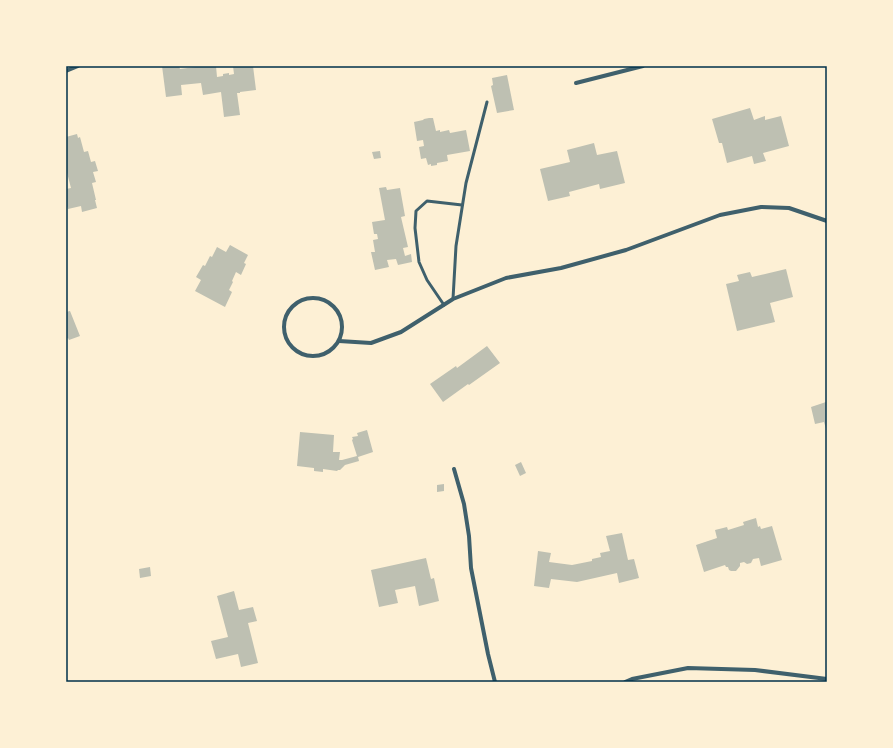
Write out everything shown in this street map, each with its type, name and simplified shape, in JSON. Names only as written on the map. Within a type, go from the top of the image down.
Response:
[{"type":"street","points":[[66,71],[78,66]]},
{"type":"street","points":[[576,83],[644,66]]},
{"type":"street","points":[[339,341],[371,343],[401,332],[453,299],[506,278],[561,268],[626,250],[720,215],[761,207],[789,208],[827,221]]},
{"type":"street","points":[[311,297],[321,298],[331,303],[338,311],[342,321],[342,331],[339,341],[333,349],[325,354],[315,357],[305,356],[297,352],[289,345],[284,335],[283,324],[286,314],[292,306],[301,300],[311,297]]},
{"type":"street","points":[[454,469],[464,504],[472,568],[488,654],[495,682]]},
{"type":"street","points":[[625,682],[632,679],[688,668],[755,670],[827,679]]},
{"type":"lane","points":[[453,299],[456,246],[462,205],[466,183],[487,102]]},
{"type":"lane","points":[[444,305],[427,280],[420,262],[414,228],[416,211],[427,201],[462,205]]},
{"type":"building","points":[[162,66],[179,66],[180,69],[216,66],[217,77],[223,76],[223,74],[234,74],[233,66],[253,66],[256,90],[237,93],[240,115],[224,117],[221,92],[203,95],[201,83],[181,85],[182,95],[166,97]]},
{"type":"building","points":[[507,75],[514,110],[497,113],[491,86],[493,85],[492,78]]},
{"type":"building","points":[[750,108],[754,120],[765,116],[765,120],[781,116],[789,146],[763,153],[766,161],[754,164],[752,156],[727,163],[722,143],[719,143],[712,119]]},
{"type":"building","points":[[433,118],[436,131],[440,130],[440,132],[449,130],[450,133],[466,130],[470,151],[447,155],[448,161],[437,163],[437,165],[428,165],[426,158],[421,159],[419,147],[424,146],[423,140],[417,141],[414,122]]},
{"type":"building","points":[[77,134],[78,138],[80,137],[84,152],[88,151],[91,162],[95,161],[98,171],[93,172],[96,182],[92,183],[97,208],[82,212],[81,206],[68,209],[66,203],[66,189],[71,188],[66,169],[66,137]]},
{"type":"building","points":[[594,143],[597,155],[617,151],[625,183],[600,189],[599,184],[569,192],[570,196],[548,201],[540,169],[570,162],[567,150]]},
{"type":"building","points":[[380,151],[381,158],[374,159],[372,152]]},
{"type":"building","points":[[386,187],[387,190],[400,188],[405,216],[401,217],[408,247],[403,248],[405,256],[411,254],[412,262],[398,265],[396,259],[387,260],[389,267],[375,270],[371,252],[375,252],[373,240],[378,239],[377,234],[374,234],[372,222],[385,220],[379,188]]},
{"type":"building","points":[[230,245],[248,255],[241,275],[236,272],[232,281],[233,282],[229,290],[232,292],[225,307],[195,291],[201,280],[196,277],[203,265],[205,266],[210,256],[212,257],[217,247],[226,252]]},
{"type":"building","points":[[786,269],[793,297],[770,303],[775,322],[737,331],[726,284],[739,281],[737,275],[750,272],[752,277]]},
{"type":"building","points":[[70,311],[80,336],[69,340],[68,338],[66,339],[66,312]]},
{"type":"building","points":[[487,346],[500,363],[443,402],[430,384],[456,366],[457,368]]},
{"type":"building","points":[[826,402],[827,432],[824,422],[815,424],[811,407]]},
{"type":"building","points":[[367,430],[373,452],[358,457],[359,461],[345,465],[337,471],[323,469],[323,472],[314,471],[314,468],[297,466],[300,432],[334,435],[333,452],[340,452],[339,460],[342,460],[357,456],[352,437],[358,436],[357,433]]},
{"type":"building","points":[[521,462],[526,473],[520,476],[515,465]]},
{"type":"building","points":[[444,484],[444,491],[437,492],[437,485]]},
{"type":"building","points":[[756,518],[758,527],[760,526],[761,529],[772,526],[782,560],[761,566],[759,558],[753,559],[751,563],[740,563],[740,566],[736,571],[729,570],[725,565],[704,572],[696,545],[717,538],[715,530],[727,527],[728,530],[744,525],[743,522]]},
{"type":"building","points":[[622,533],[628,560],[634,559],[639,578],[619,583],[617,573],[577,582],[551,579],[549,588],[534,586],[538,551],[551,553],[549,562],[572,565],[592,561],[592,559],[601,557],[600,553],[610,551],[606,536]]},
{"type":"building","points":[[426,558],[431,579],[434,578],[439,601],[419,606],[415,586],[395,590],[398,603],[379,607],[371,570]]},
{"type":"building","points":[[150,567],[151,576],[140,578],[139,569]]},
{"type":"building","points":[[234,591],[239,610],[253,607],[257,621],[248,623],[258,663],[241,667],[238,654],[216,659],[211,641],[228,637],[217,596]]}]
